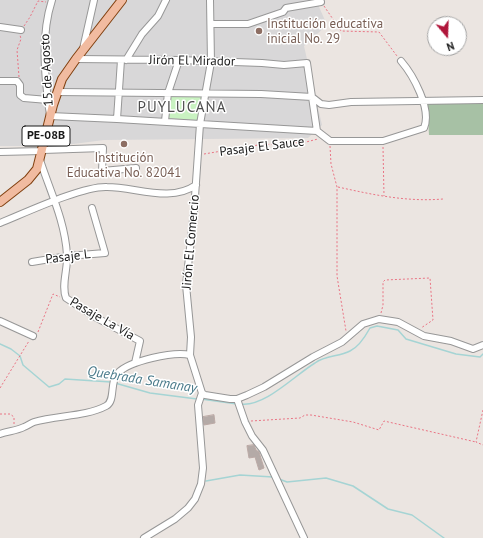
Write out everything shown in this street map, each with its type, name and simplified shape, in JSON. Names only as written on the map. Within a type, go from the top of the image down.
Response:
[{"type":"main road","name":"PE-08B","points":[[0,202],[28,180],[37,169],[42,154],[50,116],[62,79],[122,0]]},
{"type":"street","points":[[83,50],[94,0]]},
{"type":"street","points":[[117,118],[118,92],[123,60],[160,13],[166,0]]},
{"type":"street","points":[[206,93],[210,62],[210,0]]},
{"type":"street","name":"15 de Agosto","points":[[50,116],[44,32],[51,1]]},
{"type":"street","points":[[211,24],[248,24],[283,12],[286,8],[321,2]]},
{"type":"street","points":[[0,27],[21,30]]},
{"type":"street","name":"Jirón El Mirador","points":[[76,59],[179,60],[290,65],[307,63],[312,97]]},
{"type":"street","points":[[165,121],[168,93],[179,60]]},
{"type":"street","points":[[328,139],[383,141],[424,128],[426,124],[423,101],[417,84],[402,61]]},
{"type":"street","points":[[0,81],[17,81],[20,85],[20,96],[24,98],[48,100]]},
{"type":"street","points":[[57,92],[206,93],[312,97],[321,104],[330,105],[351,102],[483,100]]},
{"type":"street","name":"Jirón El Comercio","points":[[144,538],[176,519],[195,499],[201,484],[203,468],[200,397],[190,355],[191,338],[186,280],[196,185],[200,124],[206,93]]},
{"type":"street","points":[[50,116],[117,118],[317,131],[312,97]]},
{"type":"street","name":"Pasaje El Sauce","points":[[317,131],[328,139]]},
{"type":"street","points":[[0,152],[42,154],[102,148],[102,171],[136,168]]},
{"type":"street","name":"Pasaje La Vía","points":[[42,154],[54,202],[61,216],[68,256],[64,289],[66,298],[95,317],[140,341],[135,363]]},
{"type":"street","points":[[0,223],[54,202],[105,186],[131,188],[141,192],[177,192],[187,191],[196,185]]},
{"type":"street","name":"Pasaje L","points":[[32,262],[68,256],[105,253],[92,208]]},
{"type":"street","points":[[200,397],[217,398],[238,402],[307,360],[342,342],[363,324],[379,319],[398,322],[424,336],[451,341],[473,349],[483,345]]},
{"type":"street","points":[[0,321],[33,336]]},
{"type":"street","points":[[0,434],[23,428],[33,422],[78,414],[107,406],[111,401],[111,387],[117,373],[130,364],[168,355],[190,355]]},
{"type":"street","points":[[238,402],[245,422],[252,436],[263,450],[304,538]]},
{"type":"path","points":[[17,81],[20,76],[17,50],[21,39],[21,30],[38,1],[51,1]]},
{"type":"path","points":[[321,2],[341,31],[379,32],[402,61]]},
{"type":"path","points":[[328,139],[331,164],[337,187],[338,276],[347,337]]},
{"type":"path","name":"Pasaje El Sauce","points":[[198,156],[258,145],[328,139]]},
{"type":"path","points":[[383,141],[384,197]]},
{"type":"path","points":[[337,187],[384,197],[423,201],[443,199]]},
{"type":"path","points":[[379,319],[383,305],[383,282],[385,280],[430,278],[433,320],[415,332]]},
{"type":"path","points":[[0,388],[33,336],[36,336],[53,294],[66,298]]},
{"type":"path","points":[[476,442],[483,410]]},
{"type":"path","points":[[0,414],[14,417],[14,430]]},
{"type":"path","points":[[245,422],[300,418],[305,415],[311,415],[353,422],[379,430],[384,421],[476,442],[483,445]]},
{"type":"shaded area","points":[[0,0],[316,0],[327,25],[304,46],[322,125],[308,138],[104,140],[58,146],[0,146]]},
{"type":"green space","points":[[202,95],[197,120],[168,118],[170,96]]},
{"type":"green space","points":[[483,102],[483,135],[429,135],[427,103]]},
{"type":"building","points":[[214,415],[215,423],[204,425],[203,417]]},
{"type":"building","points":[[254,445],[256,450],[259,452],[264,468],[259,470],[255,457],[249,458],[247,446]]},
{"type":"waterway","name":"Quebrada Samanay","points":[[241,404],[250,404],[260,401],[270,396],[319,360],[346,353],[353,349],[362,341],[370,328],[377,326],[398,330],[406,339],[456,354],[480,357],[483,354]]},
{"type":"waterway","name":"Quebrada Samanay","points":[[0,344],[11,349],[20,356],[23,365],[49,387],[59,384],[65,379],[111,382]]},
{"type":"waterway","name":"Quebrada Samanay","points":[[115,383],[150,393],[197,399]]},
{"type":"waterway","name":"Quebrada Samanay","points":[[201,399],[237,404]]},
{"type":"waterway","points":[[206,481],[240,475],[273,477]]},
{"type":"waterway","points":[[279,479],[287,482],[326,478],[353,486],[388,509],[412,515],[444,538]]},
{"type":"place","name":"Institución educativa inicial No. 29","points":[[259,31]]},
{"type":"place","name":"Institución Educativa No. 82041","points":[[124,144]]},
{"type":"district","name":"PUYLUCANA","points":[[182,108]]}]
